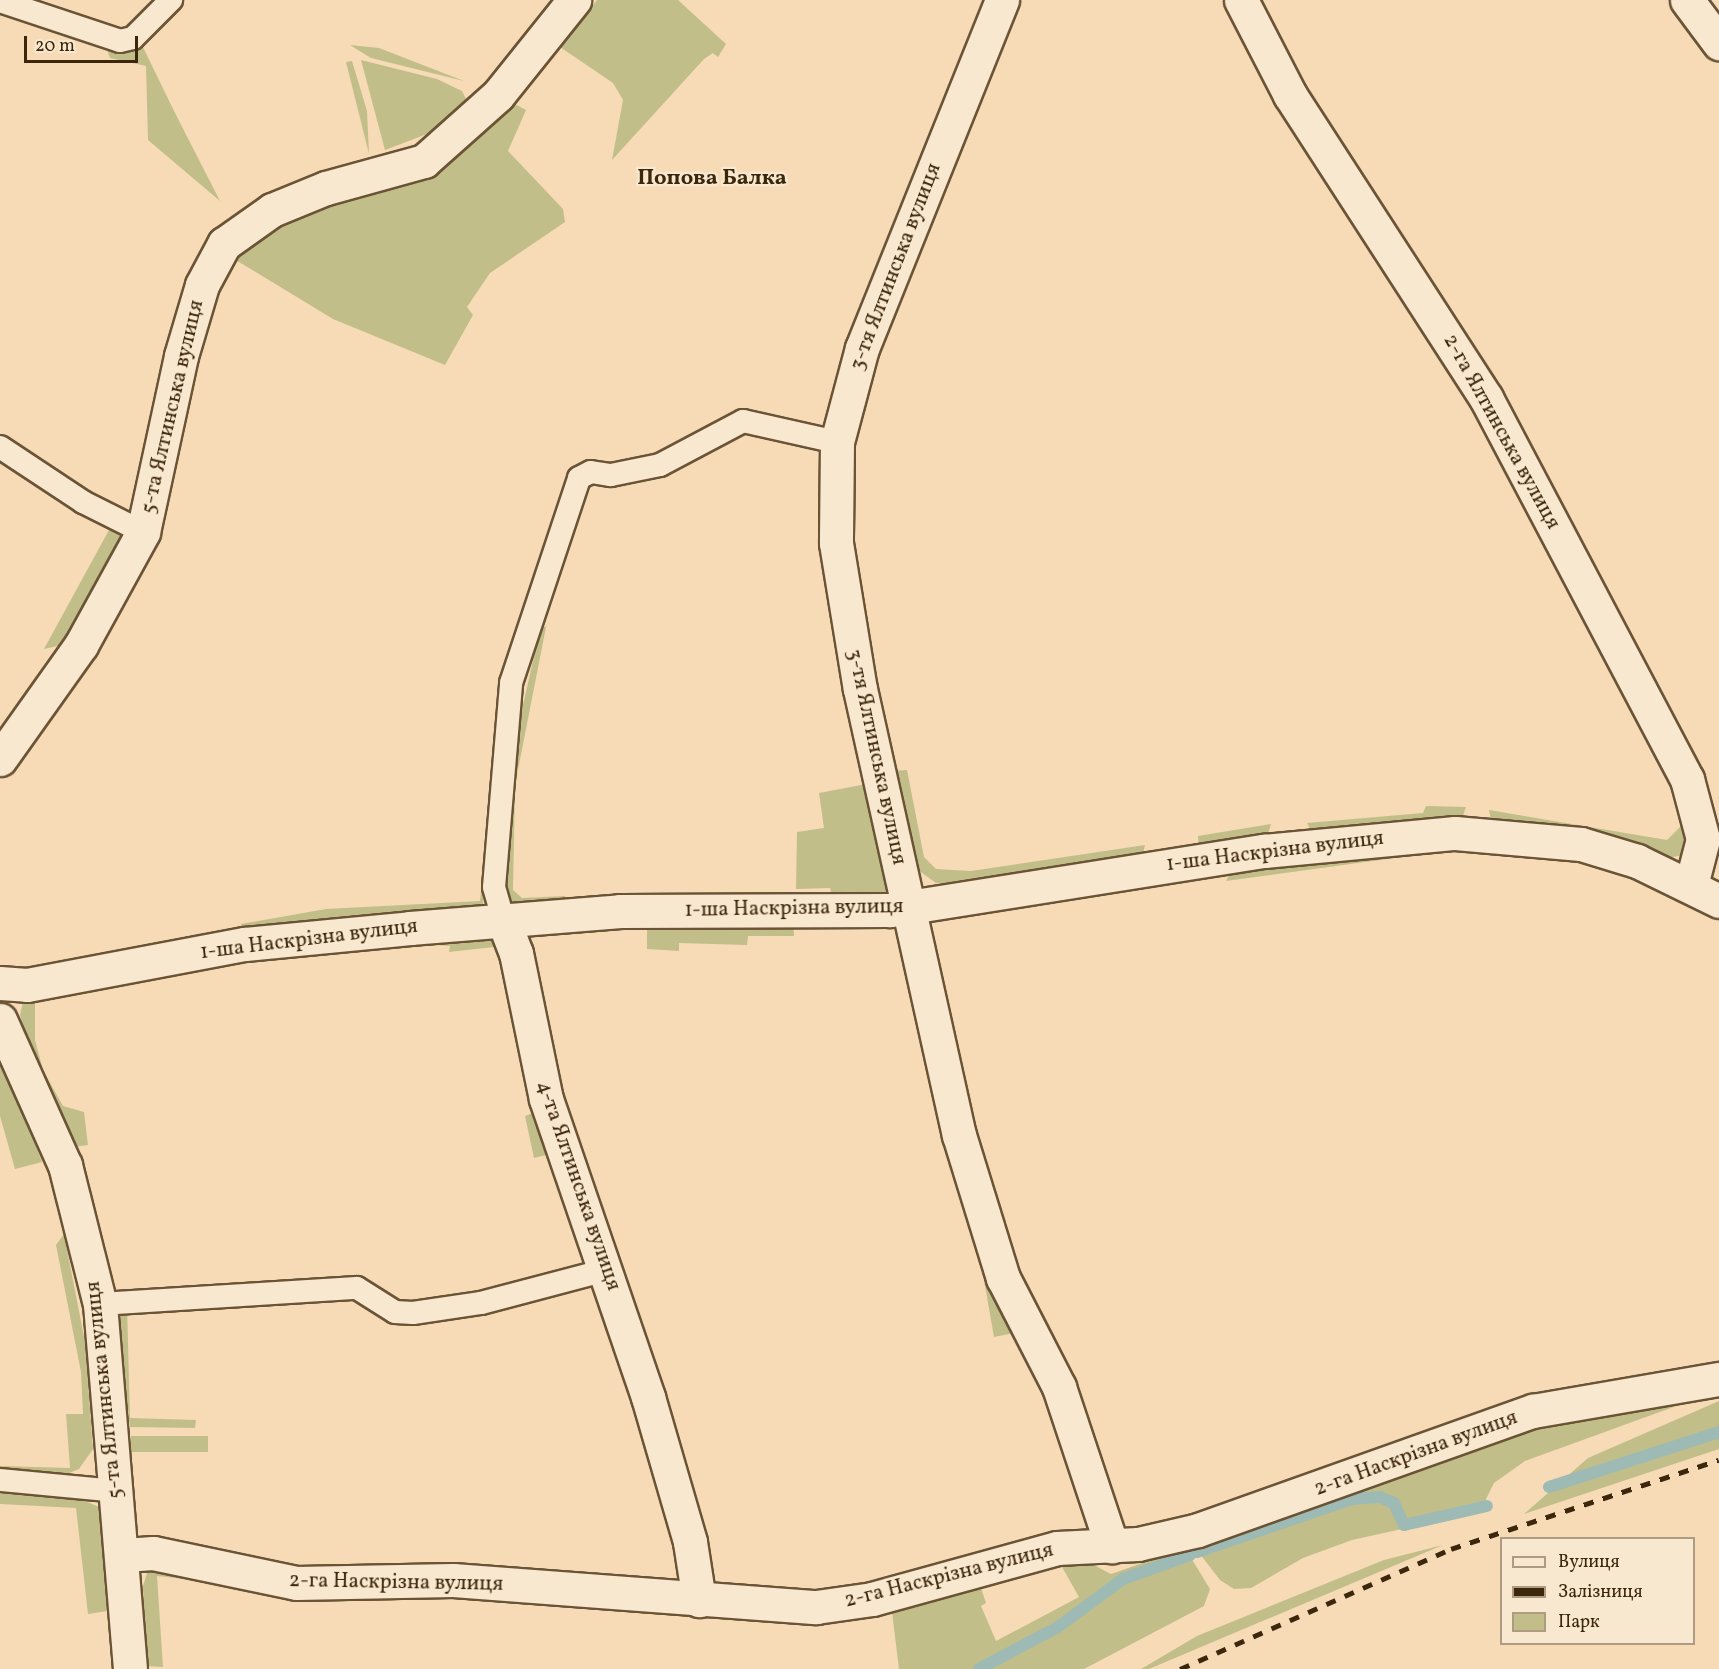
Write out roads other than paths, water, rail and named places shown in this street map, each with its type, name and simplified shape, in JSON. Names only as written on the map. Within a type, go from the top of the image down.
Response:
[{"type":"street","name":"5-та Ялтинська вулиця","points":[[0,759],[81,645],[143,532],[181,356],[202,285],[224,244],[272,210],[424,161],[498,95],[574,0]]},
{"type":"street","name":"3-тя Ялтинська вулиця","points":[[1002,0],[871,323],[837,442],[836,543],[846,617],[940,1066],[989,1239],[1007,1290],[1059,1387],[1112,1546]]},
{"type":"street","name":"2-га Ялтинська вулиця","points":[[1241,0],[1290,95],[1477,383],[1687,779],[1703,839],[1705,893]]},
{"type":"street","points":[[1687,0],[1719,43]]},
{"type":"street","name":"1-ша Наскрізна вулиця","points":[[0,983],[27,986],[245,944],[628,911],[908,907],[1264,851],[1473,832],[1581,843],[1705,893]]},
{"type":"street","name":"4-та Ялтинська вулиця","points":[[504,922],[516,953],[546,1099],[606,1270],[686,1531],[699,1600]]},
{"type":"street","name":"5-та Ялтинська вулиця","points":[[0,1020],[65,1165],[100,1304],[124,1555],[130,1669]]},
{"type":"street","name":"2-га Наскрізна вулиця","points":[[124,1555],[153,1553],[296,1583],[444,1580],[699,1600],[833,1605],[1058,1548],[1112,1546],[1232,1520],[1516,1416],[1575,1401],[1719,1379]]},
{"type":"lane","points":[[0,1],[120,41],[133,38],[171,0]]},
{"type":"lane","name":"4-та Ялтинська вулиця","points":[[504,922],[494,887],[511,683],[579,478],[591,472],[611,475],[660,465],[743,422],[837,442]]},
{"type":"lane","points":[[0,447],[83,502],[143,532]]},
{"type":"lane","points":[[100,1304],[357,1288],[395,1312],[413,1313],[491,1301],[606,1270]]},
{"type":"lane","points":[[0,1480],[117,1491]]},
{"type":"waterway","points":[[1549,1487],[1719,1432]]},
{"type":"waterway","points":[[1197,1552],[1352,1499],[1380,1497],[1394,1503],[1404,1525],[1487,1506]]},
{"type":"waterway","points":[[979,1669],[1058,1627],[1123,1579],[1190,1555]]},
{"type":"railway","points":[[1180,1669],[1451,1549],[1719,1460]]},
{"type":"district","name":"Попова Балка","points":[[712,179]]}]
